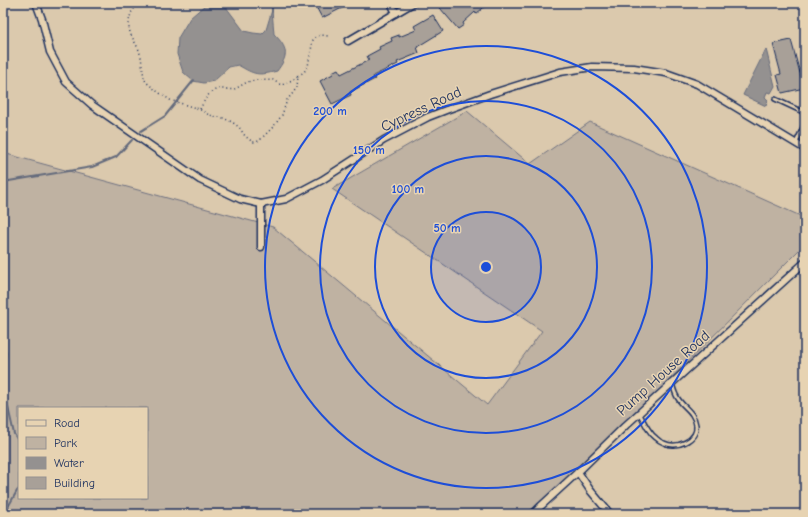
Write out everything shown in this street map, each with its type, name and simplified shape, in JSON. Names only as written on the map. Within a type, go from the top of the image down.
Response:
[{"type":"street","name":"Cypress Road","points":[[36,3],[42,19],[50,52],[66,82],[92,105],[200,180],[240,199],[261,204],[286,200],[322,180],[384,140],[446,110],[490,94],[560,72],[592,67],[634,68],[666,73],[697,84],[805,149]]},
{"type":"street","points":[[391,3],[396,13]]},
{"type":"street","points":[[348,41],[413,3]]},
{"type":"street","points":[[261,204],[261,247]]},
{"type":"street","name":"Pump House Road","points":[[533,514],[639,412],[805,262]]},
{"type":"street","points":[[578,472],[590,490],[610,514]]},
{"type":"lane","points":[[775,99],[805,114]]},
{"type":"lane","points":[[796,143],[805,123]]},
{"type":"lane","points":[[639,412],[649,432],[664,443],[672,445],[681,444],[692,437],[696,432],[692,413],[676,396],[672,383]]},
{"type":"path","points":[[140,3],[136,6],[132,13],[129,21],[129,29],[139,50],[146,82],[170,100],[200,109],[209,115],[223,118],[232,122],[239,127],[245,136],[254,142],[259,141],[274,126],[282,115],[287,100],[294,93],[297,87],[298,76]]},
{"type":"path","points":[[200,109],[208,95],[216,90],[230,90],[254,80],[273,80],[282,85],[298,76],[304,72],[308,66],[313,40],[316,36],[328,36]]},
{"type":"green space","points":[[467,111],[530,164],[590,122],[805,218],[805,244],[536,514],[3,514],[3,153],[273,227],[487,405],[542,331],[332,189]]},
{"type":"water","points":[[215,4],[226,7],[244,31],[262,34],[266,30],[272,10],[274,34],[282,43],[285,52],[284,60],[277,71],[257,74],[238,65],[229,67],[214,81],[204,83],[193,81],[183,72],[177,54],[178,38],[190,18],[205,5]]},
{"type":"water","points":[[766,49],[775,86],[771,93],[767,92],[765,97],[768,100],[766,106],[743,95]]},
{"type":"building","points":[[314,3],[352,3],[322,18]]},
{"type":"building","points":[[446,3],[489,3],[476,14],[475,12],[463,23],[464,25],[458,29],[440,8]]},
{"type":"building","points":[[433,15],[443,31],[417,47],[419,53],[397,62],[398,64],[373,76],[375,79],[350,92],[351,95],[332,104],[320,81],[333,74],[332,72],[338,69],[341,74],[369,60],[367,56],[380,49],[379,47],[392,41],[391,38],[399,35],[399,37],[416,30],[414,26]]},
{"type":"building","points":[[791,40],[804,88],[782,93],[777,75],[781,74],[773,44]]},
{"type":"waterway","points":[[272,3],[272,12]]},
{"type":"waterway","points":[[141,131],[165,116],[194,80]]},
{"type":"waterway","points":[[3,182],[92,167],[116,157],[132,140]]},
{"type":"waterway","points":[[3,346],[6,353],[3,374]]},
{"type":"waterway","points":[[3,385],[14,434],[18,440]]},
{"type":"waterway","points":[[4,514],[18,490]]}]
